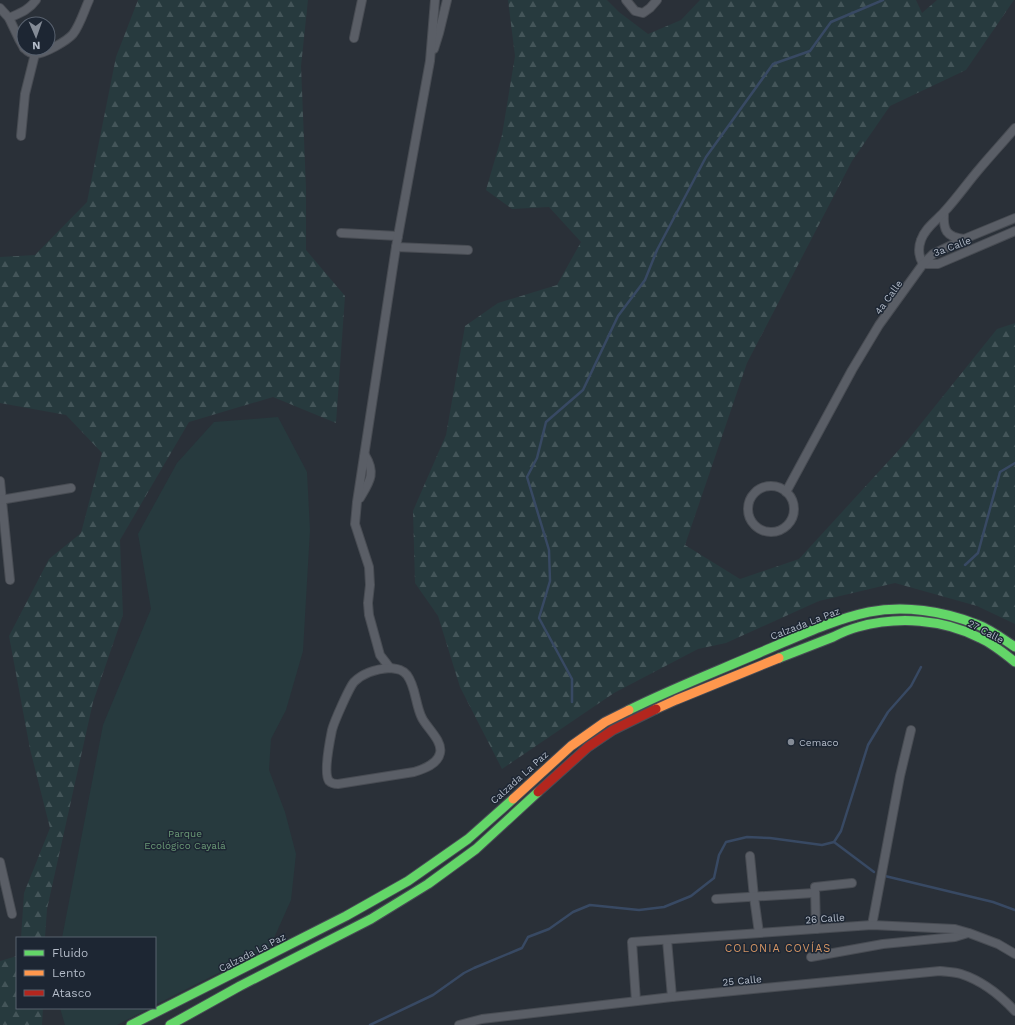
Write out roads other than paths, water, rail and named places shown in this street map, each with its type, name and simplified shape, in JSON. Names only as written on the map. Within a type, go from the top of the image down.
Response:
[{"type":"main road","name":"Calzada La Paz","points":[[135,1024],[339,919],[408,881],[468,839],[571,746],[605,722],[664,693],[834,622],[870,612],[889,610],[919,610],[946,614]]},
{"type":"main road","name":"27 Calle","points":[[946,614],[977,624],[998,635],[1015,647]]},
{"type":"main road","name":"27 Calle","points":[[170,1025],[240,986],[371,919],[424,887],[476,849],[563,768],[588,747],[613,730],[676,700],[857,627],[876,622],[895,620],[943,624],[969,633],[987,642],[1015,662]]},
{"type":"main road","points":[[148,1025],[183,1005],[193,994]]},
{"type":"street","points":[[9,18],[27,10],[36,0]]},
{"type":"street","points":[[56,45],[70,37],[74,32],[89,0]]},
{"type":"street","points":[[354,38],[362,0]]},
{"type":"street","points":[[390,668],[380,655],[369,615],[369,567],[355,524],[357,502],[369,483],[370,464],[365,454],[396,246],[430,61],[435,0]]},
{"type":"street","points":[[430,61],[447,0]]},
{"type":"street","points":[[626,0],[635,11],[643,13],[650,8],[656,0]]},
{"type":"street","points":[[0,8],[9,18],[16,34]]},
{"type":"street","points":[[21,136],[25,94],[34,56]]},
{"type":"street","points":[[924,264],[921,260],[919,249],[920,241],[930,225],[944,212],[1015,128]]},
{"type":"street","points":[[944,212],[944,225],[947,232],[958,238],[964,239]]},
{"type":"street","name":"3a Calle","points":[[924,264],[933,254],[964,239],[1015,218]]},
{"type":"street","name":"3a Calle","points":[[924,264],[938,264],[1015,231]]},
{"type":"street","points":[[341,233],[398,236]]},
{"type":"street","points":[[396,246],[468,250]]},
{"type":"street","name":"4a Calle","points":[[786,492],[852,370],[879,326],[924,264]]},
{"type":"street","points":[[0,481],[10,580]]},
{"type":"street","points":[[772,486],[786,492],[791,498],[794,512],[792,519],[787,525],[781,530],[766,532],[754,524],[750,518],[748,510],[752,496],[764,488],[772,486]]},
{"type":"street","points":[[1,500],[71,488]]},
{"type":"street","points":[[370,671],[380,655]]},
{"type":"street","points":[[390,668],[400,669],[406,674],[413,686],[422,718],[440,745],[441,750],[438,758],[426,768],[414,772],[338,784],[333,783],[330,781],[326,771],[332,729],[352,684],[370,671],[390,668]]},
{"type":"street","points":[[872,924],[900,776],[912,730]]},
{"type":"street","points":[[750,856],[759,933]]},
{"type":"street","points":[[0,862],[12,914]]},
{"type":"street","points":[[816,929],[815,887],[852,883]]},
{"type":"street","points":[[716,899],[814,893]]},
{"type":"street","name":"26 Calle","points":[[636,1001],[632,942],[872,924],[955,929],[998,944],[1015,954]]},
{"type":"street","points":[[811,957],[883,944],[955,937],[969,933]]},
{"type":"street","points":[[667,940],[672,997]]},
{"type":"street","name":"25 Calle","points":[[460,1025],[482,1019],[636,1001],[940,971],[961,974],[983,983],[1002,997],[1015,1012]]},
{"type":"waterway","points":[[572,702],[572,679],[539,618],[550,581],[549,550],[527,477],[537,458],[546,422],[583,390],[618,316],[645,280],[657,250],[706,157],[773,64],[810,51],[831,22],[883,0]]},
{"type":"waterway","points":[[965,565],[978,553],[1000,472],[1015,463]]},
{"type":"waterway","points":[[370,1025],[433,995],[464,973],[522,948],[528,937],[549,929],[573,912],[590,905],[639,910],[664,907],[691,896],[714,878],[719,855],[726,842],[747,837],[770,838],[822,845],[834,842],[841,831],[868,745],[888,712],[911,686],[921,667]]},
{"type":"waterway","points":[[834,842],[874,872]]},
{"type":"waterway","points":[[885,876],[993,902],[1015,910]]},
{"type":"place","name":"Cemaco","points":[[791,742]]},
{"type":"district","name":"COLONIA COVÍAS","points":[[778,948]]},
{"type":"park label","name":"Parque Ecológico Cayalá","points":[[185,838]]}]
